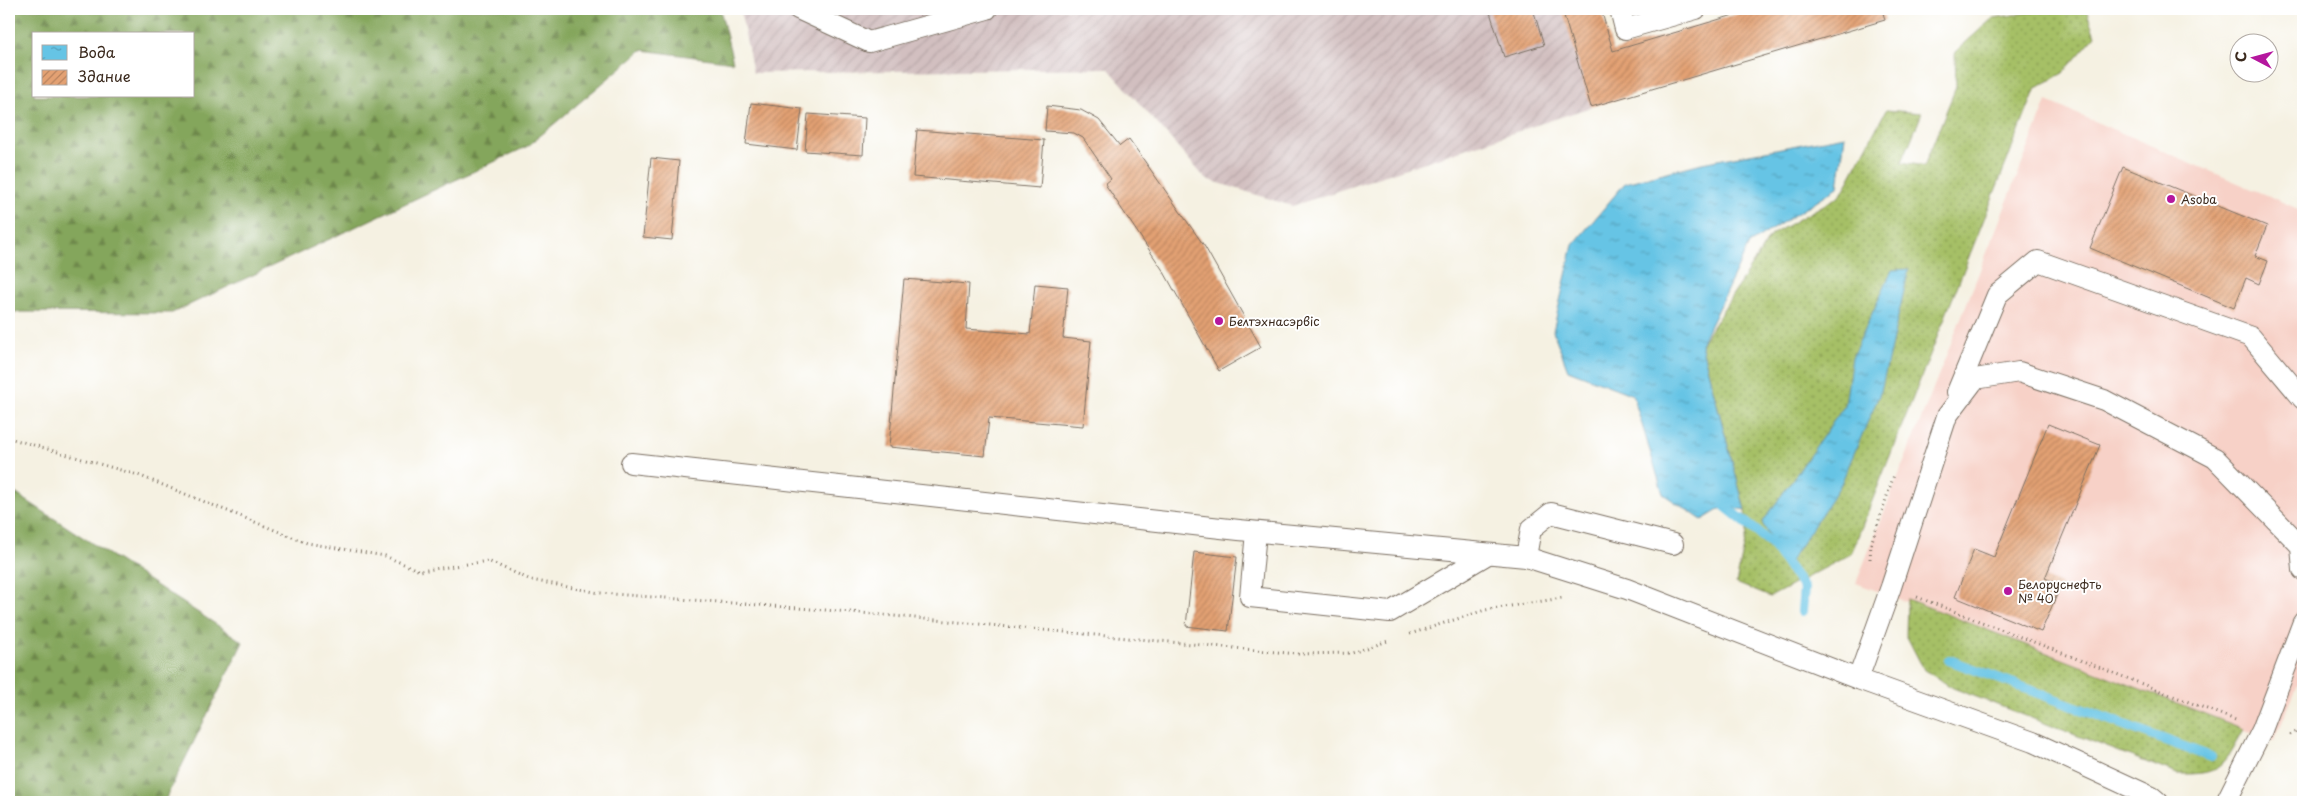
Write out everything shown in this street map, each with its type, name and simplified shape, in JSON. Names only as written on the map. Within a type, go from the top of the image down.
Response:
[{"type":"lane","points":[[798,9],[869,42],[987,9]]},
{"type":"lane","points":[[1620,9],[1625,29],[1696,9]]},
{"type":"lane","points":[[1858,680],[1891,588],[1947,416],[1997,295],[2038,261],[2251,337],[2303,399]]},
{"type":"lane","points":[[1947,416],[1975,379],[2019,372],[2104,400],[2215,458],[2302,538],[2303,570]]},
{"type":"lane","points":[[631,463],[1256,532],[1526,557],[1627,589],[1858,680],[2033,742],[2152,797],[2158,802]]},
{"type":"lane","points":[[1526,557],[1531,529],[1551,513],[1672,544]]},
{"type":"lane","points":[[1256,532],[1250,597],[1390,612],[1488,554]]},
{"type":"lane","points":[[2226,802],[2262,730],[2303,622]]},
{"type":"path","points":[[9,438],[138,475],[307,543],[385,556],[420,571],[488,561],[531,580],[600,593],[851,612],[1298,654],[1352,653],[1390,640]]},
{"type":"path","points":[[1894,475],[1871,544],[1868,578],[2283,738],[2303,730]]},
{"type":"path","points":[[1409,634],[1485,610],[1570,597]]},
{"type":"shaded area","points":[[740,9],[1562,9],[1591,107],[1292,206],[1206,179],[1108,68],[753,73]]},
{"type":"shaded area","points":[[2047,101],[2303,211],[2303,673],[2274,741],[1856,583]]},
{"type":"green space","points":[[9,9],[720,9],[733,62],[642,50],[528,146],[172,313],[9,312]]},
{"type":"green space","points":[[2052,9],[2086,9],[2095,36],[2063,73],[2036,88],[1851,554],[1770,597],[1736,583],[1747,533],[1745,510],[1701,344],[1771,235],[1841,195],[1886,110],[1922,113],[1902,162],[1924,166],[1956,87],[1955,52],[1993,18]]},
{"type":"green space","points":[[9,489],[243,642],[164,802],[9,802]]},
{"type":"green space","points":[[1907,599],[2244,729],[2231,752],[2220,766],[2204,773],[2177,774],[1953,688],[1924,670],[1906,635]]},
{"type":"water","points":[[1845,136],[1838,187],[1749,244],[1701,344],[1745,510],[1725,506],[1702,520],[1663,494],[1633,395],[1568,370],[1553,331],[1573,245],[1625,183],[1702,163]]},
{"type":"water","points":[[1909,269],[1881,391],[1840,486],[1787,566],[1762,523],[1845,405],[1852,357],[1892,270]]},
{"type":"building","points":[[1489,9],[1533,9],[1544,45],[1504,57]]},
{"type":"building","points":[[1562,9],[1601,9],[1613,51],[1754,9],[1882,9],[1885,20],[1591,107]]},
{"type":"building","points":[[751,103],[802,109],[797,150],[746,144]]},
{"type":"building","points":[[1047,106],[1081,110],[1099,120],[1120,146],[1129,139],[1205,247],[1261,347],[1219,371],[1164,272],[1105,184],[1111,179],[1083,138],[1074,133],[1045,131]]},
{"type":"building","points":[[808,114],[865,118],[863,155],[805,151]]},
{"type":"building","points":[[917,130],[1044,140],[1040,188],[913,177]]},
{"type":"building","points":[[651,158],[679,161],[672,240],[643,237]]},
{"type":"building","points":[[2123,167],[2267,226],[2255,256],[2268,261],[2259,284],[2246,278],[2234,308],[2090,248]]},
{"type":"building","points":[[904,279],[969,284],[966,329],[1030,334],[1035,284],[1068,287],[1063,338],[1091,341],[1083,426],[989,418],[985,456],[889,447]]},
{"type":"building","points":[[2048,424],[2100,445],[2045,578],[2061,585],[2041,632],[1955,597],[1974,549],[1994,557]]},
{"type":"building","points":[[1194,552],[1237,557],[1228,631],[1186,626]]},
{"type":"waterway","points":[[1725,506],[1771,543],[1804,588],[1802,611]]},
{"type":"waterway","points":[[1949,660],[2211,757]]},
{"type":"place","name":"Asoba","points":[[2171,199]]},
{"type":"place","name":"Белтэхнасэрвіс","points":[[1219,321]]},
{"type":"place","name":"Белоруснефть № 40","points":[[2008,591]]}]
